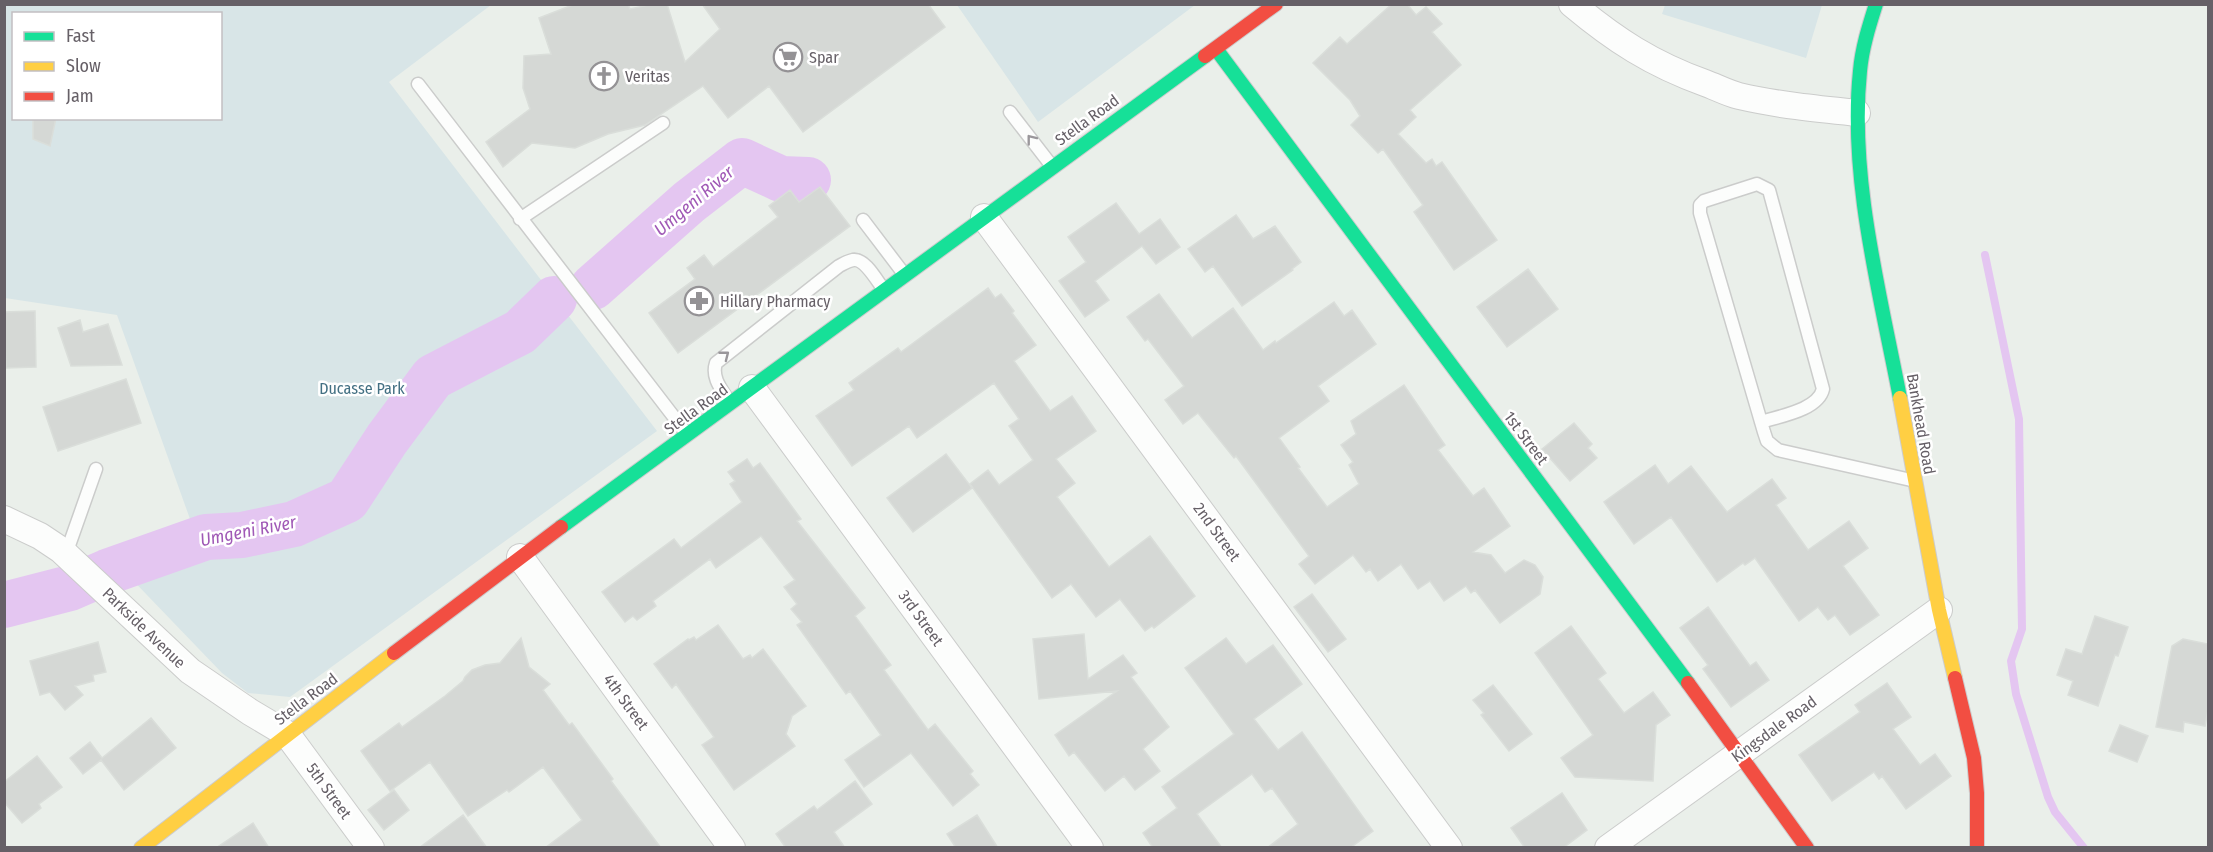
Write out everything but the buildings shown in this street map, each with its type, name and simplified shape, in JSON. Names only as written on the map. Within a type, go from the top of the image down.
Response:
[{"type":"street","name":"Stella Road","points":[[141,848],[520,557],[1276,4]]},
{"type":"street","points":[[1572,4],[1604,31],[1635,52],[1677,73],[1737,96],[1798,107],[1857,113]]},
{"type":"street","name":"Bankhead Road","points":[[1876,4],[1860,69],[1857,113],[1859,165],[1872,250],[1939,610],[1974,758],[1977,793],[1977,848]]},
{"type":"street","name":"1st Street","points":[[1216,48],[1740,753],[1807,848]]},
{"type":"street","name":"2nd Street","points":[[984,217],[1449,848]]},
{"type":"street","name":"3rd Street","points":[[752,388],[1090,848]]},
{"type":"street","name":"Parkside Avenue","points":[[4,519],[40,536],[70,557],[190,671],[287,734]]},
{"type":"street","name":"4th Street","points":[[520,557],[732,848]]},
{"type":"street","name":"Kingsdale Road","points":[[1608,848],[1939,610]]},
{"type":"street","name":"5th Street","points":[[287,734],[371,848]]},
{"type":"lane","points":[[418,84],[688,435]]},
{"type":"lane","points":[[1010,112],[1052,166]]},
{"type":"lane","points":[[520,219],[663,123]]},
{"type":"lane","points":[[1761,422],[1811,405],[1817,401],[1823,389],[1769,190],[1757,184],[1704,201],[1700,205],[1700,213],[1761,422],[1767,441],[1778,450],[1915,481]]},
{"type":"lane","points":[[863,220],[905,275]]},
{"type":"lane","points":[[731,404],[715,377],[716,363],[839,266],[851,260],[863,263],[884,290]]},
{"type":"lane","points":[[70,557],[96,469]]},
{"type":"green space","points":[[1665,4],[1822,5],[1806,58],[1662,14]]},
{"type":"green space","name":"Ducasse Park","points":[[4,5],[491,5],[389,82],[657,431],[290,697],[248,693],[222,673],[122,569],[119,544],[190,519],[117,315],[5,298]]},
{"type":"green space","points":[[957,5],[1195,5],[1038,122]]},
{"type":"waterway","name":"Umgeni River","points":[[593,287],[689,202],[742,161],[781,179],[808,180]]},
{"type":"waterway","points":[[1985,255],[2019,419],[2022,629],[2011,661],[2016,694],[2048,797],[2055,812],[2084,848]]},
{"type":"waterway","name":"Umgeni River","points":[[4,605],[70,588],[107,572],[206,537],[242,535],[294,524],[347,500],[387,439],[433,377],[520,332],[554,299]]},
{"type":"traffic: fast","points":[[1876,4],[1861,62],[1858,111],[1859,152],[1868,235],[1900,398]]},
{"type":"traffic: fast","points":[[1216,49],[1688,683]]},
{"type":"traffic: fast","points":[[561,527],[1205,56]]},
{"type":"traffic: slow","points":[[1900,398],[1939,610],[1955,678]]},
{"type":"traffic: slow","points":[[141,848],[394,653]]},
{"type":"traffic: jam","points":[[1205,56],[1276,4]]},
{"type":"traffic: jam","points":[[394,653],[561,527]]},
{"type":"traffic: jam","points":[[1955,678],[1974,758],[1977,793],[1977,848]]},
{"type":"traffic: jam","points":[[1688,683],[1807,848]]},
{"type":"place","name":"Spar","points":[[788,57]]},
{"type":"place","name":"Veritas","points":[[604,76]]},
{"type":"place","name":"Hillary Pharmacy","points":[[699,301]]}]
